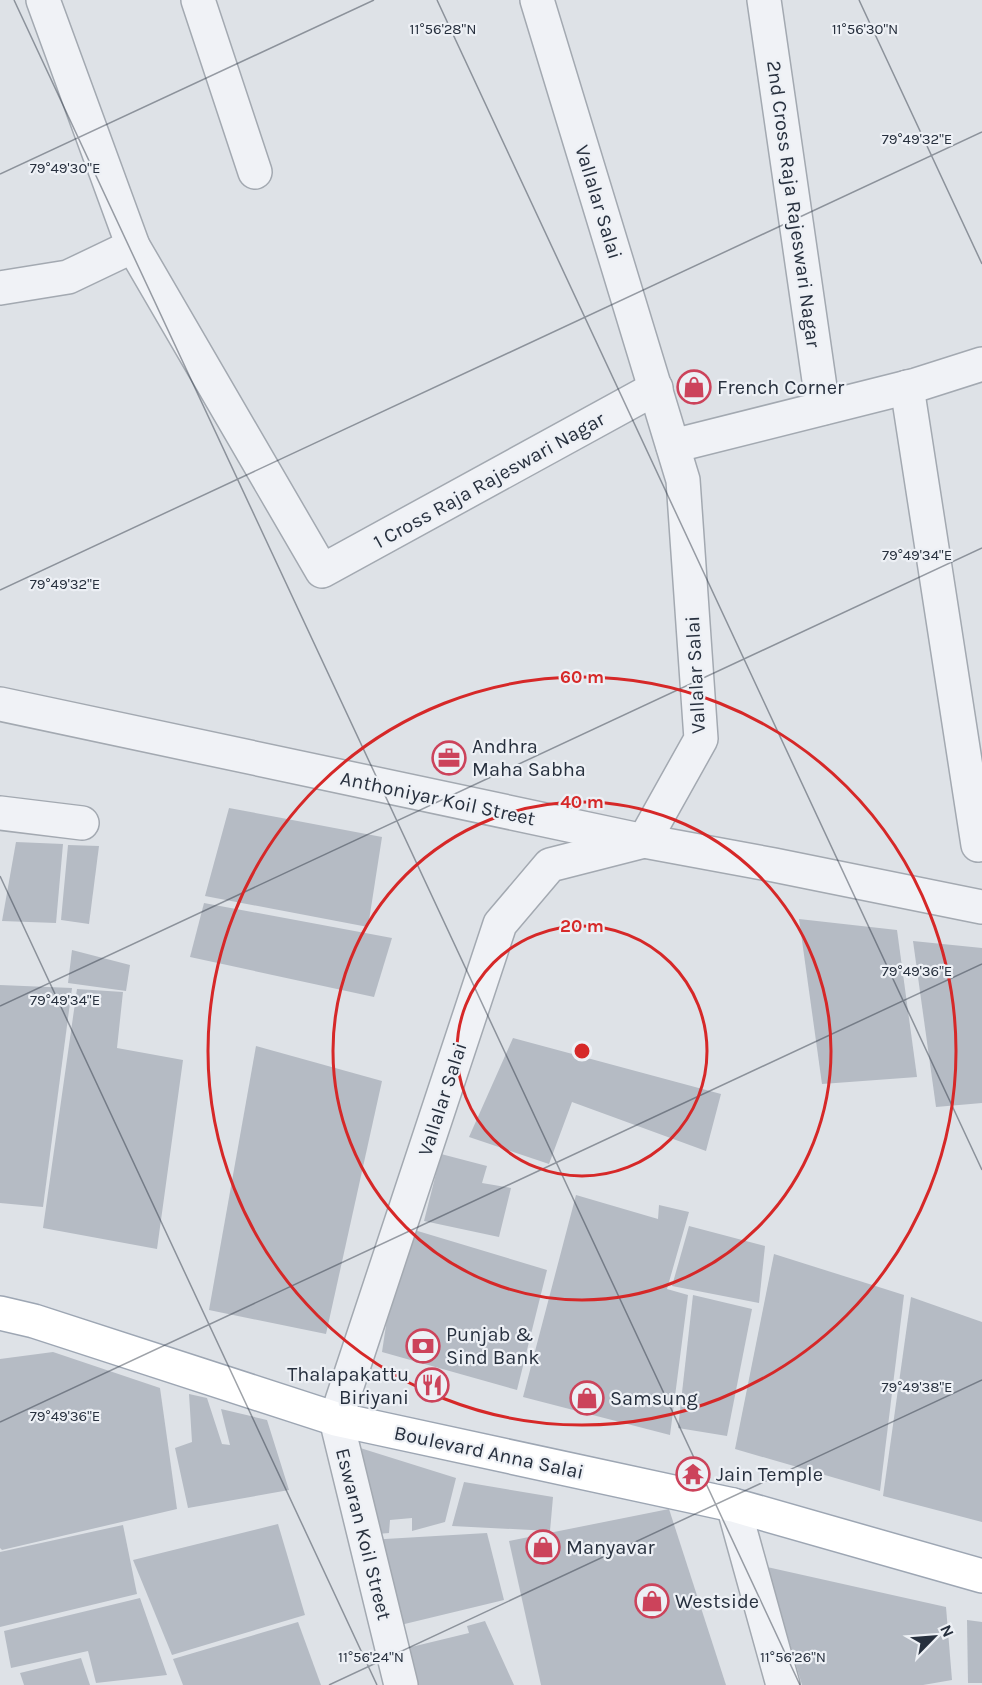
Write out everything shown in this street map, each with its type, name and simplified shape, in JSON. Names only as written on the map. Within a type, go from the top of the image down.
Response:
[{"type":"main road","name":"Boulevard Anna Salai","points":[[0,1313],[34,1321],[336,1419],[733,1505],[982,1576]]},
{"type":"street","points":[[0,288],[68,277],[133,246],[44,0]]},
{"type":"street","points":[[198,0],[255,172]]},
{"type":"street","name":"Vallalar Salai","points":[[336,1419],[500,924],[550,865],[644,842],[701,739],[683,480],[537,0]]},
{"type":"street","name":"2nd Cross Raja Rajeswari Nagar","points":[[764,0],[823,408]]},
{"type":"street","name":"1 Cross Raja Rajeswari Nagar","points":[[133,246],[322,571],[656,388]]},
{"type":"street","points":[[673,446],[907,387],[982,364]]},
{"type":"street","points":[[907,387],[978,845]]},
{"type":"street","name":"Anthoniyar Koil Street","points":[[0,704],[644,842],[774,865],[982,907]]},
{"type":"street","points":[[0,813],[82,823]]},
{"type":"street","name":"Eswaran Koil Street","points":[[336,1419],[401,1685]]},
{"type":"street","points":[[733,1505],[783,1685]]},
{"type":"building","points":[[229,808],[382,837],[368,927],[205,896]]},
{"type":"building","points":[[16,842],[63,844],[56,923],[2,921]]},
{"type":"building","points":[[68,845],[99,846],[89,924],[61,920]]},
{"type":"building","points":[[204,903],[392,938],[374,997],[190,957]]},
{"type":"building","points":[[799,919],[897,930],[917,1077],[822,1084]]},
{"type":"building","points":[[913,941],[982,948],[982,1103],[936,1107]]},
{"type":"building","points":[[72,950],[130,965],[126,991],[68,983]]},
{"type":"building","points":[[0,985],[72,988],[43,1207],[0,1203]]},
{"type":"building","points":[[77,989],[123,992],[117,1048],[183,1060],[157,1249],[43,1228]]},
{"type":"building","points":[[513,1038],[721,1094],[706,1151],[572,1102],[549,1164],[469,1137]]},
{"type":"building","points":[[256,1046],[382,1081],[326,1334],[209,1310]]},
{"type":"building","points":[[441,1154],[487,1166],[482,1183],[511,1188],[499,1237],[424,1221]]},
{"type":"building","points":[[576,1195],[658,1219],[659,1205],[689,1212],[667,1289],[688,1295],[670,1435],[523,1397]]},
{"type":"building","points":[[401,1226],[547,1270],[517,1390],[382,1352]]},
{"type":"building","points":[[689,1226],[765,1246],[759,1303],[672,1286]]},
{"type":"building","points":[[774,1254],[904,1295],[880,1491],[735,1449]]},
{"type":"building","points":[[693,1295],[752,1309],[727,1436],[678,1428]]},
{"type":"building","points":[[911,1297],[982,1322],[982,1522],[883,1496]]},
{"type":"building","points":[[53,1352],[160,1388],[177,1509],[2,1550],[0,1548],[0,1359]]},
{"type":"building","points":[[189,1394],[207,1398],[222,1444],[230,1445],[221,1409],[267,1420],[289,1490],[188,1508],[175,1448],[192,1442]]},
{"type":"building","points":[[357,1447],[456,1478],[445,1522],[412,1531],[412,1518],[390,1520],[389,1533],[364,1535]]},
{"type":"building","points":[[464,1482],[553,1497],[550,1531],[452,1526]]},
{"type":"building","points":[[669,1509],[726,1685],[541,1685],[509,1541]]},
{"type":"building","points":[[278,1524],[305,1615],[172,1655],[133,1560]]},
{"type":"building","points":[[123,1525],[137,1594],[0,1627],[0,1552]]},
{"type":"building","points":[[487,1533],[504,1600],[388,1628],[368,1540]]},
{"type":"building","points":[[767,1567],[946,1607],[952,1680],[923,1685],[802,1685]]},
{"type":"building","points":[[140,1598],[167,1675],[96,1683],[88,1651],[11,1668],[4,1631]]},
{"type":"building","points":[[967,1620],[982,1622],[982,1683],[968,1683]]},
{"type":"building","points":[[485,1621],[514,1685],[398,1685],[403,1649],[469,1633],[467,1626]]},
{"type":"building","points":[[298,1622],[321,1685],[183,1685],[173,1659]]},
{"type":"building","points":[[81,1658],[90,1685],[24,1685],[20,1673]]},
{"type":"place","name":"French Corner","points":[[694,387]]},
{"type":"place","name":"Andhra Maha Sabha","points":[[449,758]]},
{"type":"place","name":"Punjab & Sind Bank","points":[[423,1346]]},
{"type":"place","name":"Thalapakattu Biriyani","points":[[432,1385]]},
{"type":"place","name":"Samsung","points":[[587,1398]]},
{"type":"place","name":"Jain Temple","points":[[693,1474]]},
{"type":"place","name":"Manyavar","points":[[543,1547]]},
{"type":"place","name":"Westside","points":[[652,1601]]}]
